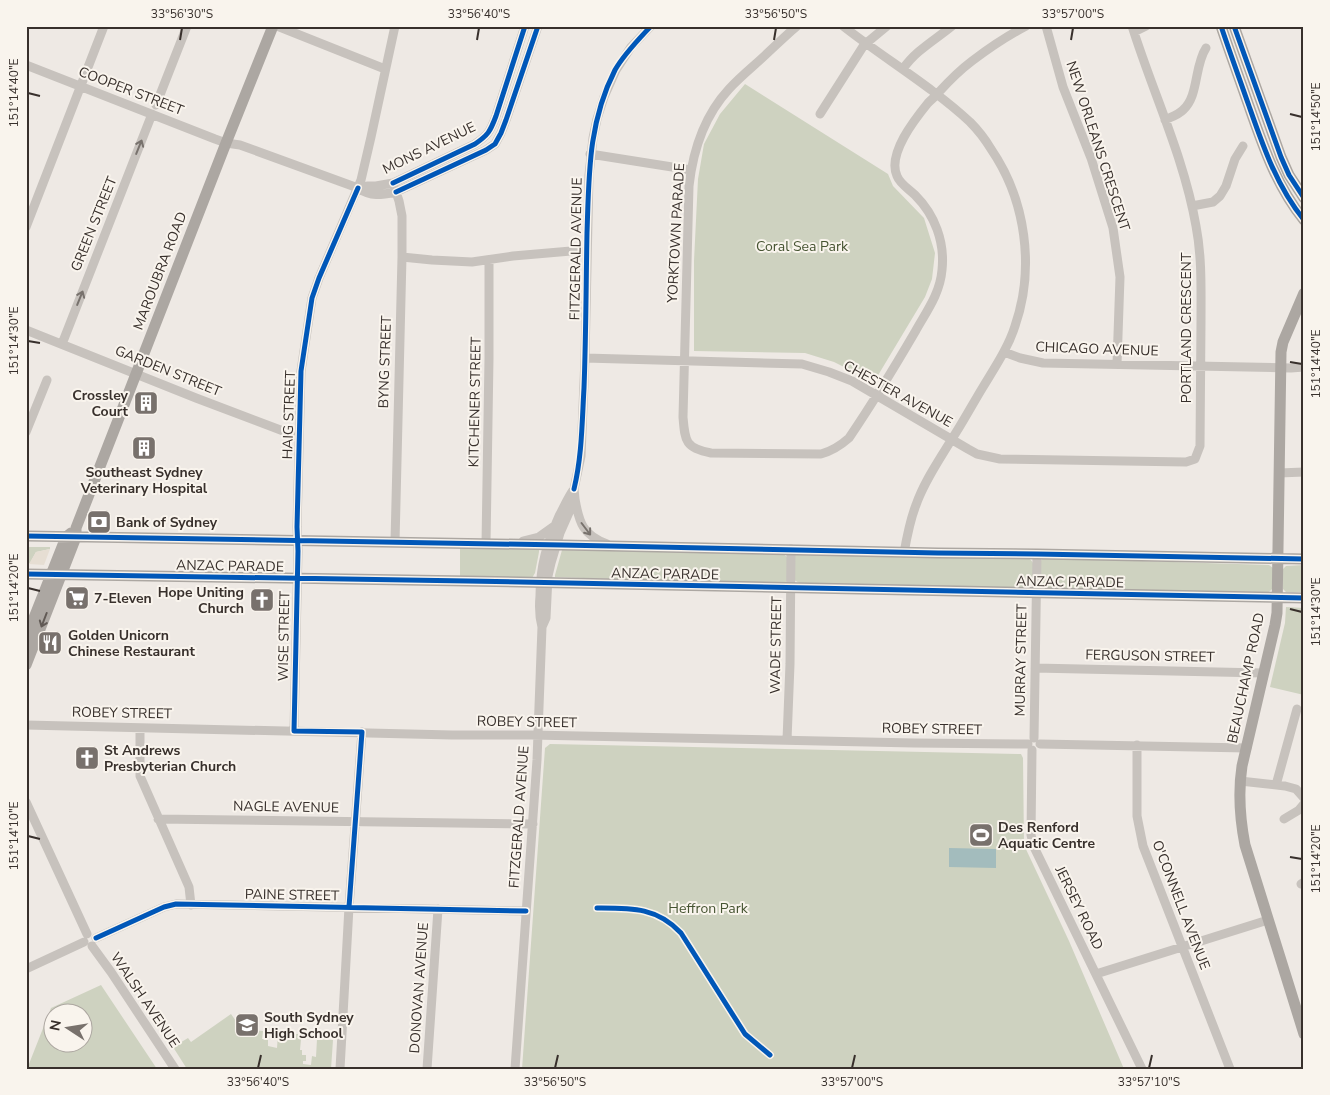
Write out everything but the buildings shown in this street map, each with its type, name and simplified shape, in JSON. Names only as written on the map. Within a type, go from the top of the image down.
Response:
[{"type":"main road","name":"MAROUBRA ROAD","points":[[26,665],[56,575],[226,143],[275,26]]},
{"type":"main road","points":[[1221,26],[1267,156],[1285,192],[1304,220]]},
{"type":"main road","points":[[1234,26],[1281,158],[1289,175],[1304,198]]},
{"type":"main road","name":"BEAUCHAMP ROAD","points":[[1304,293],[1283,342],[1281,352],[1278,598],[1275,625],[1240,781],[1243,835],[1304,1034]]},
{"type":"main road","name":"ANZAC PARADE","points":[[26,536],[72,534],[297,541],[1304,559]]},
{"type":"main road","name":"ANZAC PARADE","points":[[26,574],[1304,598]]},
{"type":"main road","name":"MAROUBRA ROAD","points":[[26,638],[56,575]]},
{"type":"street","points":[[26,227],[104,26]]},
{"type":"street","points":[[156,105],[187,26]]},
{"type":"street","points":[[275,26],[385,70]]},
{"type":"street","name":"HAIG STREET","points":[[297,541],[301,371],[312,298],[358,188],[371,137],[394,26]]},
{"type":"street","name":"MONS AVENUE","points":[[226,143],[240,145],[358,188],[366,194],[385,194],[486,137],[492,128],[525,26]]},
{"type":"street","name":"MONS AVENUE","points":[[395,188],[478,155],[495,144],[504,126],[538,26]]},
{"type":"street","name":"FITZGERALD AVENUE","points":[[552,545],[575,499],[574,489],[580,456],[585,358],[590,154],[597,119],[616,70],[631,47],[651,26]]},
{"type":"street","name":"YORKTOWN PARADE","points":[[797,26],[735,83],[721,99],[702,132],[694,155],[689,186],[684,437],[695,448],[711,453],[812,454],[829,452],[849,438],[877,395],[936,295],[941,279],[943,248],[939,232],[927,208],[896,176],[894,163],[897,152],[910,128],[928,104],[955,76],[971,61],[1026,26]]},
{"type":"street","points":[[843,26],[937,95],[970,122],[986,140],[1005,174],[1020,212],[1024,242],[1024,284],[1022,301],[1015,326],[1004,352],[926,480],[908,526],[904,553]]},
{"type":"street","points":[[820,114],[864,45],[887,26]]},
{"type":"street","points":[[903,70],[916,54],[952,26]]},
{"type":"street","name":"NEW ORLEANS CRESCENT","points":[[1046,26],[1063,88],[1091,158],[1113,228],[1120,277],[1117,364]]},
{"type":"street","points":[[1133,29],[1146,26]]},
{"type":"street","name":"PORTLAND CRESCENT","points":[[1133,29],[1188,188],[1196,226],[1201,272],[1200,446],[1195,459]]},
{"type":"street","points":[[1165,120],[1184,110],[1191,100],[1201,56],[1206,48]]},
{"type":"street","name":"COOPER STREET","points":[[26,65],[226,143]]},
{"type":"street","name":"GREEN STREET","points":[[62,344],[152,114]]},
{"type":"street","points":[[1192,206],[1213,202],[1220,196],[1226,186],[1235,159],[1243,146]]},
{"type":"street","points":[[590,154],[691,170]]},
{"type":"street","name":"BYNG STREET","points":[[395,188],[402,216],[395,542]]},
{"type":"street","points":[[402,257],[472,262],[513,256],[587,252]]},
{"type":"street","name":"KITCHENER STREET","points":[[489,260],[491,544]]},
{"type":"street","name":"GARDEN STREET","points":[[26,330],[299,437]]},
{"type":"street","name":"CHICAGO AVENUE","points":[[1004,352],[1043,363],[1304,367]]},
{"type":"street","name":"CHESTER AVENUE","points":[[585,358],[802,364],[852,381],[977,454],[1000,459],[1174,462],[1186,462],[1195,459]]},
{"type":"street","points":[[26,432],[47,380]]},
{"type":"street","points":[[1279,473],[1304,472]]},
{"type":"street","name":"FITZGERALD AVENUE","points":[[515,1069],[539,735],[542,627],[546,618],[544,583],[550,563],[556,524],[574,489]]},
{"type":"street","points":[[575,499],[583,529],[596,540],[613,547]]},
{"type":"street","points":[[491,544],[532,540],[551,530],[556,524]]},
{"type":"street","name":"WISE STREET","points":[[294,730],[297,541]]},
{"type":"street","name":"WADE STREET","points":[[787,740],[791,549]]},
{"type":"street","name":"MURRAY STREET","points":[[1034,744],[1037,554]]},
{"type":"street","name":"FERGUSON STREET","points":[[1035,668],[1263,673]]},
{"type":"street","points":[[1276,785],[1297,709]]},
{"type":"street","name":"ROBEY STREET","points":[[26,725],[452,735],[1246,748]]},
{"type":"street","points":[[140,728],[140,776],[189,887],[191,905]]},
{"type":"street","points":[[340,1069],[349,907],[362,732]]},
{"type":"street","name":"JERSEY ROAD","points":[[1034,744],[1031,835],[1034,848],[1142,1069]]},
{"type":"street","name":"O'CONNELL AVENUE","points":[[1137,745],[1136,816],[1143,846],[1230,1069]]},
{"type":"street","points":[[1240,781],[1285,786],[1296,789],[1304,798]]},
{"type":"street","name":"WALSH AVENUE","points":[[26,802],[90,940],[175,1069]]},
{"type":"street","points":[[1284,819],[1299,810],[1304,804]]},
{"type":"street","name":"NAGLE AVENUE","points":[[158,819],[533,824]]},
{"type":"street","name":"PAINE STREET","points":[[26,969],[169,905],[526,911]]},
{"type":"street","name":"DONOVAN AVENUE","points":[[427,1069],[438,909]]},
{"type":"street","points":[[1096,974],[1268,920]]},
{"type":"green space","name":"Coral Sea Park","points":[[745,84],[888,174],[893,186],[924,218],[935,253],[932,279],[925,297],[874,382],[834,362],[805,353],[694,351],[694,261],[698,179],[704,144],[720,114]]},
{"type":"green space","points":[[26,547],[50,547],[50,549],[36,552],[30,563],[26,563]]},
{"type":"green space","points":[[460,547],[539,549],[535,573],[532,578],[460,577]]},
{"type":"green space","points":[[562,550],[782,553],[787,557],[787,581],[782,585],[555,577]]},
{"type":"green space","points":[[794,555],[1028,558],[1034,564],[1035,573],[1027,589],[801,584],[794,580]]},
{"type":"green space","points":[[1046,558],[1269,565],[1273,568],[1273,588],[1269,592],[1045,590],[1039,586],[1040,562]]},
{"type":"green space","points":[[1304,565],[1304,592],[1286,592],[1283,589],[1283,569],[1286,566]]},
{"type":"green space","points":[[1286,607],[1304,608],[1304,695],[1270,687],[1285,623]]},
{"type":"green space","name":"Heffron Park","points":[[550,744],[1021,754],[1023,758],[1024,845],[1069,941],[1124,1069],[522,1069],[545,748]]},
{"type":"green space","points":[[101,985],[157,1069],[27,1069],[42,1031],[42,1052],[92,1052],[92,1002],[64,1002]]},
{"type":"green space","points":[[231,1014],[243,1031],[243,1014],[252,1014],[252,1030],[263,1031],[262,1039],[268,1039],[268,1046],[277,1048],[278,1034],[298,1034],[298,1038],[301,1039],[300,1050],[302,1050],[302,1055],[306,1055],[306,1061],[303,1061],[303,1064],[311,1065],[312,1056],[316,1057],[317,1039],[333,1040],[331,1069],[187,1069],[173,1047],[188,1038],[191,1042]]},
{"type":"shaded area","points":[[50,549],[44,565],[29,564],[36,552]]},
{"type":"water","points":[[949,848],[996,849],[996,868],[949,867]]},
{"type":"cycle path","points":[[393,183],[475,144],[488,133],[496,116],[525,26]]},
{"type":"cycle path","points":[[396,192],[495,144],[506,120],[538,26]]},
{"type":"cycle path","points":[[574,489],[579,464],[582,426],[585,369],[588,191],[595,130],[606,90],[615,70],[651,26]]},
{"type":"cycle path","points":[[1221,26],[1272,166],[1286,194],[1304,220]]},
{"type":"cycle path","points":[[1234,26],[1281,157],[1289,175],[1304,198]]},
{"type":"cycle path","points":[[349,907],[362,732],[294,731],[301,371],[312,298],[358,188]]},
{"type":"cycle path","points":[[26,536],[1304,559]]},
{"type":"cycle path","points":[[26,574],[1304,598]]},
{"type":"cycle path","points":[[96,938],[164,907],[176,904],[526,911]]},
{"type":"cycle path","points":[[597,908],[621,908],[643,911],[663,918],[672,924],[681,933],[745,1034],[770,1055]]},
{"type":"place","name":"Crossley Court","points":[[146,403]]},
{"type":"place","name":"Southeast Sydney Veterinary Hospital","points":[[144,448]]},
{"type":"place","name":"Bank of Sydney","points":[[99,522]]},
{"type":"place","name":"7-Eleven","points":[[77,598]]},
{"type":"place","name":"Hope Uniting Church","points":[[262,600]]},
{"type":"place","name":"Golden Unicorn Chinese Restaurant","points":[[50,643]]},
{"type":"place","name":"St Andrews Presbyterian Church","points":[[87,758]]},
{"type":"place","name":"Des Renford Aquatic Centre","points":[[981,835]]},
{"type":"place","name":"South Sydney High School","points":[[247,1025]]}]
